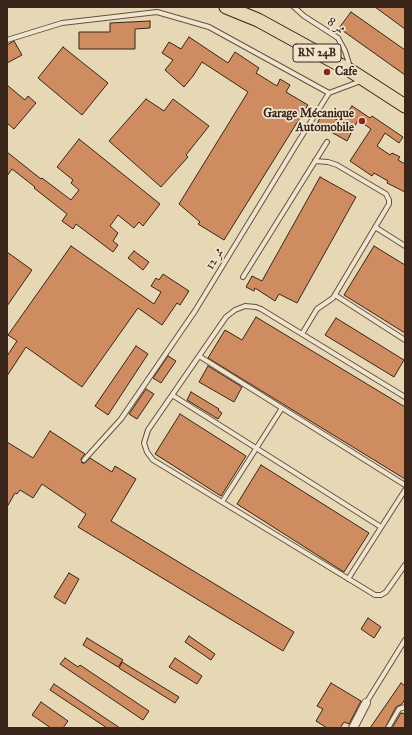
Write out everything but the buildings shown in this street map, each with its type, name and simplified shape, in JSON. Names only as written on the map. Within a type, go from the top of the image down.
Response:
[{"type":"main road","name":"RN 24B","points":[[226,7],[258,20],[351,71],[405,106]]},
{"type":"street","points":[[353,728],[366,703]]},
{"type":"lane","name":"ممر 8","points":[[294,7],[304,16],[338,38],[345,51],[351,71]]},
{"type":"lane","points":[[7,40],[62,23],[157,12],[209,27],[329,93],[366,80]]},
{"type":"lane","name":"ممر 12","points":[[84,460],[121,419],[195,311],[293,149],[329,93]]},
{"type":"lane","points":[[244,277],[327,142]]},
{"type":"lane","points":[[302,334],[317,309],[335,295],[389,204],[386,194],[334,164],[315,162]]},
{"type":"lane","points":[[375,227],[405,246]]},
{"type":"lane","points":[[335,295],[405,340]]},
{"type":"lane","points":[[405,397],[261,309],[250,306],[234,310],[226,317],[146,434],[144,443],[147,452],[153,460],[375,595],[381,595],[386,592],[403,572],[405,565]]},
{"type":"lane","points":[[199,356],[405,485]]},
{"type":"lane","points":[[172,395],[381,527]]},
{"type":"lane","points":[[222,502],[282,408]]},
{"type":"lane","points":[[348,579],[405,490]]},
{"type":"lane","points":[[366,703],[405,640]]},
{"type":"lane","points":[[388,728],[398,709],[405,707]]},
{"type":"place","name":"Cafe","points":[[327,72]]},
{"type":"place","name":"Garage Mécanique Automobile","points":[[362,121]]}]
